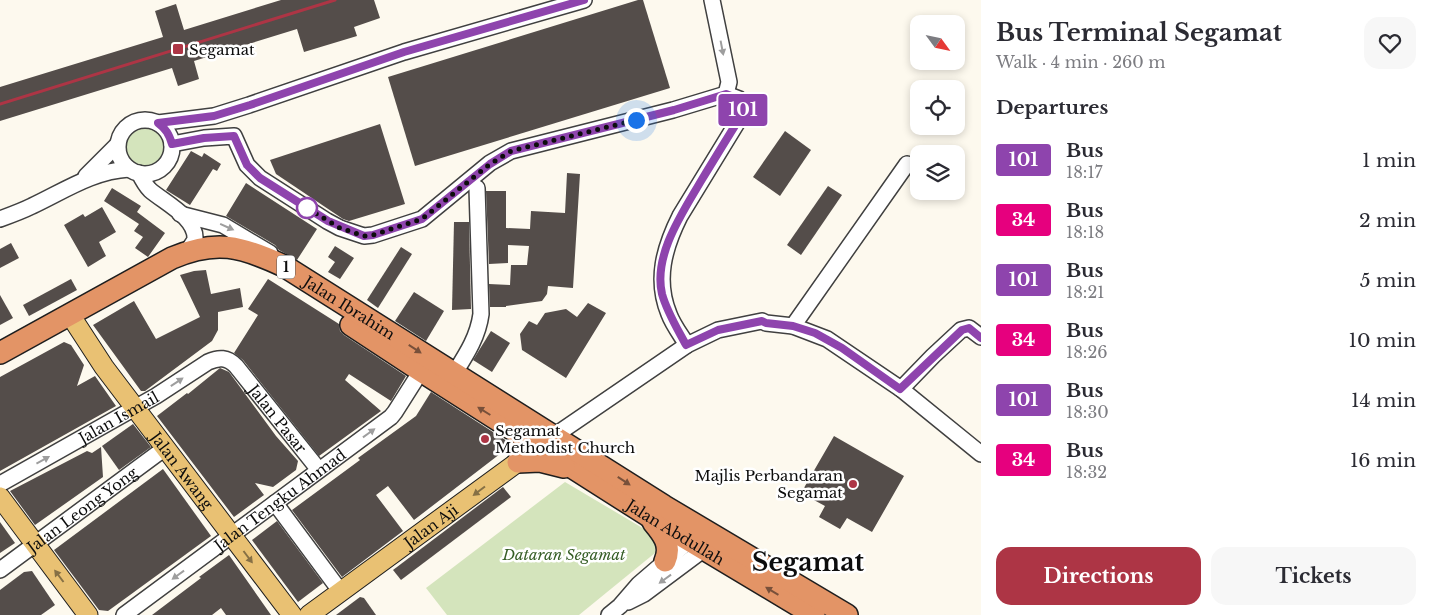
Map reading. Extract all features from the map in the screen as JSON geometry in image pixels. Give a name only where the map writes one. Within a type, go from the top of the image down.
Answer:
[{"type":"highway","name":"Jalan Ibrahim","points":[[0,353],[172,258],[201,248],[216,246],[232,248],[268,258],[284,266],[454,374],[547,441]]},
{"type":"highway","name":"Jalan Ibrahim","points":[[0,366],[180,266],[202,260],[228,260],[269,273],[421,372],[547,441]]},
{"type":"highway","name":"Jalan Abdullah","points":[[547,441],[703,540],[820,609]]},
{"type":"highway","points":[[518,462],[540,462],[563,467],[591,469]]},
{"type":"highway","name":"Jalan Abdullah","points":[[591,469],[647,515],[703,540]]},
{"type":"highway","points":[[647,515],[666,541],[668,551],[665,561]]},
{"type":"highway","name":"1","points":[[820,609],[848,615]]},
{"type":"main road","name":"Jalan Awang","points":[[76,324],[104,367],[292,615]]},
{"type":"main road","name":"Jalan Aji","points":[[309,615],[547,441]]},
{"type":"main road","points":[[0,496],[88,615]]},
{"type":"street","points":[[158,123],[214,116],[404,52],[584,0]]},
{"type":"street","points":[[712,0],[729,82],[726,94]]},
{"type":"street","points":[[172,144],[204,138],[234,136],[247,165],[260,178],[328,221],[364,236],[373,235],[422,219],[490,164],[511,151],[674,110],[726,94],[739,99],[744,103],[743,113],[680,216],[671,234],[662,266],[662,293],[669,315],[686,345]]},
{"type":"street","points":[[0,220],[30,208],[82,181],[110,171],[149,174],[158,170],[163,167],[170,156],[172,144],[170,136],[165,128],[158,123],[150,120],[135,121],[122,131],[117,145],[82,181]]},
{"type":"street","points":[[117,145],[122,163],[191,225],[196,235],[187,252]]},
{"type":"street","points":[[793,326],[906,164]]},
{"type":"street","points":[[158,170],[161,198]]},
{"type":"street","points":[[454,374],[477,334],[481,314],[478,188]]},
{"type":"street","points":[[180,214],[230,228],[268,251],[280,260],[284,266]]},
{"type":"street","points":[[547,441],[686,345],[718,330],[762,321],[793,326],[827,339],[900,389],[981,454]]},
{"type":"street","points":[[900,389],[962,330],[969,328],[981,338]]},
{"type":"street","name":"Jalan Ismail","points":[[0,484],[156,396],[208,362],[222,358],[231,361],[236,366]]},
{"type":"street","name":"Jalan Pasar","points":[[236,366],[319,470]]},
{"type":"street","name":"Jalan Tengku Ahmad","points":[[124,615],[395,412],[421,372]]},
{"type":"street","points":[[587,413],[576,428],[576,437],[591,469]]},
{"type":"street","name":"Jalan Leong Yong","points":[[0,570],[165,448]]},
{"type":"street","points":[[274,503],[341,592]]},
{"type":"street","points":[[614,611],[639,584],[665,561],[703,540]]},
{"type":"street","points":[[614,611],[644,594],[703,540]]},
{"type":"green space","points":[[149,126],[156,129],[162,135],[165,146],[164,154],[156,163],[149,166],[141,166],[134,163],[126,154],[125,142],[128,135],[137,127]]},
{"type":"green space","name":"Dataran Segamat","points":[[565,482],[656,536],[655,553],[579,615],[447,615],[426,588]]},
{"type":"building","name":"Segamat","points":[[281,0],[374,0],[380,18],[354,27],[357,36],[304,52],[297,29],[194,61],[199,79],[178,86],[172,68],[0,121],[0,87],[163,37],[155,11],[176,4],[184,30]]},
{"type":"building","points":[[643,0],[670,88],[415,166],[388,77]]},
{"type":"building","points":[[380,124],[405,204],[349,221],[343,219],[276,174],[270,160]]},
{"type":"building","points":[[785,131],[811,150],[780,196],[753,177]]},
{"type":"building","points":[[191,151],[202,157],[204,153],[221,164],[217,171],[213,169],[190,205],[166,190]]},
{"type":"building","points":[[567,173],[580,174],[573,288],[548,286],[547,294],[542,301],[506,307],[490,307],[489,284],[510,285],[511,265],[527,265],[529,246],[508,245],[508,263],[489,264],[486,191],[506,191],[506,228],[530,229],[531,211],[565,213]]},
{"type":"building","points":[[246,183],[317,229],[297,260],[226,216]]},
{"type":"building","points":[[828,186],[842,195],[801,255],[787,245]]},
{"type":"building","points":[[112,188],[141,206],[137,212],[165,233],[148,257],[135,248],[143,237],[134,231],[139,224],[104,201]]},
{"type":"building","points":[[102,207],[116,232],[99,242],[106,256],[88,267],[64,225],[83,214],[85,217]]},
{"type":"building","points":[[454,222],[469,222],[471,309],[452,310]]},
{"type":"building","points":[[11,243],[19,258],[0,268],[0,249]]},
{"type":"building","points":[[335,246],[354,258],[340,279],[328,272],[335,262],[328,257]]},
{"type":"building","points":[[401,247],[412,254],[378,308],[367,300]]},
{"type":"building","points":[[206,270],[211,294],[240,288],[243,307],[218,312],[218,330],[212,341],[145,391],[141,391],[93,325],[134,301],[156,339],[200,317],[180,275]]},
{"type":"building","points":[[71,279],[77,290],[29,316],[23,305]]},
{"type":"building","points":[[268,279],[339,324],[340,331],[344,335],[406,376],[391,401],[349,374],[345,380],[381,411],[319,456],[243,360],[234,353],[258,315],[248,309]]},
{"type":"building","points":[[414,292],[444,311],[426,341],[395,321]]},
{"type":"building","points":[[0,295],[13,318],[0,325]]},
{"type":"building","points":[[588,303],[606,313],[566,378],[522,350],[520,334],[529,321],[537,325],[545,313],[566,309],[577,317]]},
{"type":"building","points":[[491,331],[510,343],[492,372],[473,360]]},
{"type":"building","points":[[64,342],[71,345],[84,365],[77,386],[95,376],[116,406],[0,471],[0,377]]},
{"type":"building","points":[[220,368],[229,372],[276,436],[298,461],[296,470],[273,487],[255,483],[264,495],[234,517],[157,416]]},
{"type":"building","points":[[431,392],[510,443],[509,447],[414,520],[388,486],[376,495],[403,531],[342,577],[292,510],[360,460],[358,458],[416,416]]},
{"type":"building","points":[[133,424],[151,447],[119,470],[102,446]]},
{"type":"building","name":"Majlis Perbandaran Segamat","points":[[834,436],[904,476],[872,532],[847,518],[840,529],[819,517],[825,506],[801,493]]},
{"type":"building","points":[[101,447],[103,477],[35,525],[10,491],[87,451],[92,453]]},
{"type":"building","points":[[163,469],[211,536],[108,611],[99,610],[54,550]]},
{"type":"building","points":[[503,487],[511,497],[401,580],[393,570]]},
{"type":"building","points":[[277,521],[323,583],[298,602],[252,540]]},
{"type":"building","points":[[0,522],[15,543],[0,553]]},
{"type":"building","points":[[229,555],[271,615],[226,615],[221,608],[212,615],[152,615],[201,578],[199,577]]},
{"type":"building","points":[[32,571],[55,605],[41,615],[0,615],[0,590],[24,572]]},
{"type":"building","points":[[360,597],[364,598],[376,615],[336,615]]},
{"type":"railway","points":[[0,104],[335,0]]},
{"type":"bus line","name":"101","points":[[584,0],[404,52],[214,116],[158,123],[165,128],[172,144],[204,138],[234,136],[247,165],[260,178],[340,228],[364,236],[373,235],[422,219],[490,164],[511,151],[674,110],[726,94],[744,103],[743,113],[680,216],[671,234],[662,266],[662,293],[669,315],[686,345],[718,330],[762,321],[793,326],[827,339],[878,372],[900,389],[962,330],[969,328],[981,338]]},
{"type":"place","name":"Segamat","points":[[178,49]]},
{"type":"place","name":"Segamat Methodist Church","points":[[485,439]]},
{"type":"place","name":"Majlis Perbandaran Segamat","points":[[853,484]]},
{"type":"district","name":"Segamat","points":[[808,562]]},
{"type":"route","points":[[307,208],[300,204],[340,228],[364,236],[373,235],[422,219],[490,164],[511,151],[636,120]]}]
